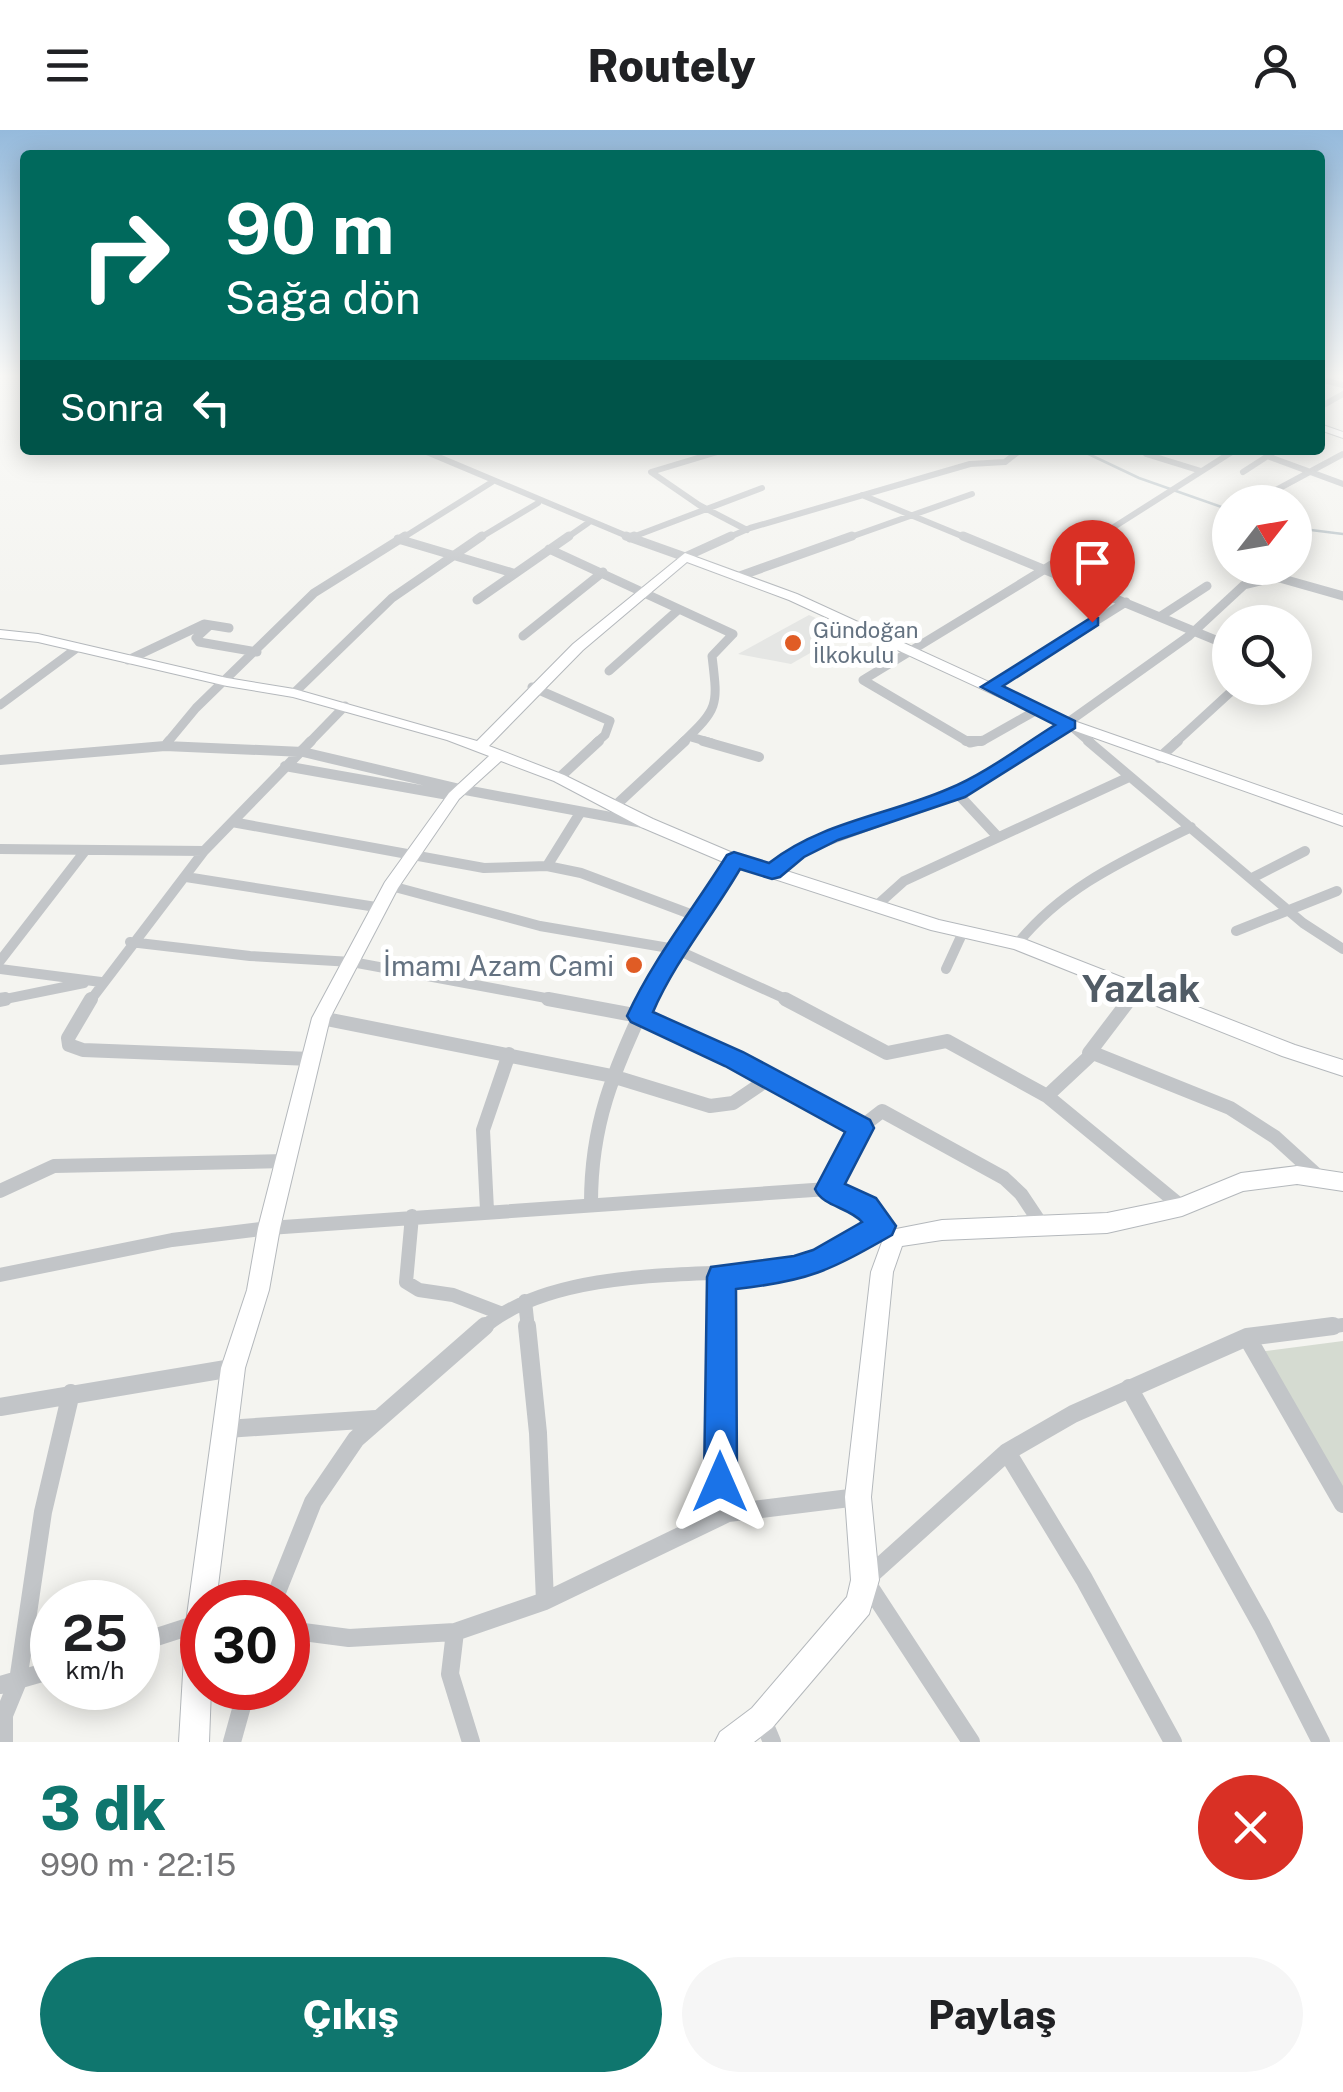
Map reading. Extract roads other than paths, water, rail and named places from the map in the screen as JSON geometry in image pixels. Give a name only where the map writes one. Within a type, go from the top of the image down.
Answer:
[{"type":"street","points":[[1287,485],[1343,454]]},
{"type":"street","points":[[433,455],[588,523],[793,598],[1069,724],[1343,821]]},
{"type":"street","points":[[707,455],[651,472],[747,530]]},
{"type":"street","points":[[205,1580],[233,1368],[258,1290],[269,1228],[321,1018],[376,907],[532,687],[685,557],[747,530],[862,494],[970,464],[1004,462],[1014,455]]},
{"type":"street","points":[[1152,455],[1201,471]]},
{"type":"street","points":[[1037,710],[970,743],[863,680],[1048,570],[1227,455]]},
{"type":"street","points":[[1244,472],[1267,456],[1343,484]]},
{"type":"street","points":[[166,746],[196,708],[227,682],[314,593],[492,482]]},
{"type":"street","points":[[630,538],[762,488]]},
{"type":"street","points":[[862,494],[909,517],[1212,639]]},
{"type":"street","points":[[737,577],[972,494]]},
{"type":"street","points":[[294,693],[392,598],[450,556],[538,502]]},
{"type":"street","points":[[477,600],[588,523]]},
{"type":"street","points":[[398,539],[513,574]]},
{"type":"street","points":[[549,549],[733,634],[712,656],[716,692],[712,715],[615,806]]},
{"type":"street","points":[[523,636],[603,572]]},
{"type":"street","points":[[772,872],[797,852],[830,836],[958,793],[1069,724],[1120,682],[1195,632],[1242,586],[1260,578],[1280,578],[1343,596]]},
{"type":"street","points":[[1161,616],[1207,586]]},
{"type":"street","points":[[990,687],[1126,602]]},
{"type":"street","points":[[610,671],[678,610]]},
{"type":"street","points":[[209,626],[196,638],[199,642],[257,652]]},
{"type":"street","points":[[128,660],[192,628],[230,628]]},
{"type":"street","points":[[0,634],[294,693],[490,750],[560,778],[647,823],[734,860],[875,907],[1018,943],[1288,1051],[1343,1068]]},
{"type":"street","points":[[0,705],[76,648]]},
{"type":"street","points":[[532,687],[610,721],[605,735],[560,778]]},
{"type":"street","points":[[1159,758],[1217,705]]},
{"type":"street","points":[[311,1058],[106,1052],[69,1046],[68,1038],[95,982],[186,878],[204,851],[345,706]]},
{"type":"street","points":[[1069,724],[1127,778],[1290,911],[1343,949]]},
{"type":"street","points":[[692,737],[759,757]]},
{"type":"street","points":[[0,760],[166,746],[303,752],[457,792]]},
{"type":"street","points":[[285,766],[647,823]]},
{"type":"street","points":[[875,907],[904,881],[1127,778]]},
{"type":"street","points":[[958,793],[997,836]]},
{"type":"street","points":[[548,866],[580,814]]},
{"type":"street","points":[[232,822],[494,869],[548,866],[618,884],[701,918]]},
{"type":"street","points":[[1018,943],[1036,918],[1084,880],[1190,828]]},
{"type":"street","points":[[0,849],[204,851]]},
{"type":"street","points":[[0,960],[85,851]]},
{"type":"street","points":[[1252,878],[1304,852]]},
{"type":"street","points":[[591,1203],[591,1152],[612,1076],[675,949],[701,918],[734,860]]},
{"type":"street","points":[[186,878],[376,907]]},
{"type":"street","points":[[391,886],[540,926],[675,949],[770,991],[877,1050],[897,1054],[935,1039],[947,1041],[1047,1096],[1182,1207]]},
{"type":"street","points":[[1236,931],[1337,891]]},
{"type":"street","points":[[946,969],[963,932]]},
{"type":"street","points":[[130,942],[250,956],[352,962],[640,1016],[734,1059],[860,1128]]},
{"type":"street","points":[[0,969],[95,982]]},
{"type":"street","points":[[0,1000],[95,982]]},
{"type":"street","points":[[1138,989],[1088,1053],[1230,1108],[1332,1180]]},
{"type":"street","points":[[321,1018],[612,1076],[710,1106],[732,1102],[767,1080]]},
{"type":"street","points":[[1047,1096],[1093,1053]]},
{"type":"street","points":[[486,1210],[483,1130],[509,1054]]},
{"type":"street","points":[[828,1189],[860,1128],[873,1115],[891,1113],[1004,1178],[1021,1194],[1043,1227]]},
{"type":"street","points":[[0,1192],[54,1166],[285,1161]]},
{"type":"street","points":[[283,1580],[313,1502],[356,1439],[500,1313],[525,1301],[596,1282],[722,1277],[807,1266],[888,1232],[1107,1223],[1182,1207],[1241,1182],[1297,1175],[1332,1180]]},
{"type":"street","points":[[0,1275],[172,1240],[486,1210],[828,1189],[866,1207],[888,1232],[858,1496],[865,1580],[859,1604],[767,1730],[730,1742]]},
{"type":"street","points":[[412,1216],[406,1282],[418,1290],[453,1295],[500,1313]]},
{"type":"street","points":[[722,1277],[720,1482],[728,1513]]},
{"type":"street","points":[[525,1301],[538,1433],[545,1601]]},
{"type":"street","points":[[865,1580],[1007,1452],[1073,1414],[1247,1337],[1343,1325]]},
{"type":"street","points":[[1247,1337],[1343,1504]]},
{"type":"street","points":[[0,1408],[233,1368]]},
{"type":"street","points":[[1128,1388],[1262,1626],[1321,1742]]},
{"type":"street","points":[[4,1742],[9,1683],[42,1512],[72,1393]]},
{"type":"street","points":[[223,1429],[376,1419]]},
{"type":"street","points":[[1007,1452],[1084,1579],[1173,1742]]},
{"type":"street","points":[[310,1634],[455,1632],[545,1601],[728,1513],[858,1496]]},
{"type":"street","points":[[865,1580],[970,1742]]},
{"type":"street","points":[[455,1632],[450,1674],[472,1742]]},
{"type":"street","points":[[194,1742],[196,1710]]},
{"type":"street","points":[[232,1742],[241,1710]]},
{"type":"waterway","points":[[1091,455],[1139,478],[1212,504]]},
{"type":"waterway","points":[[1312,530],[1343,534]]},
{"type":"place","name":"Gündoğan İlkokulu","points":[[793,643]]},
{"type":"place","name":"İmamı Azam Cami","points":[[634,965]]},
{"type":"district","name":"Yazlak","points":[[1141,988]]}]
